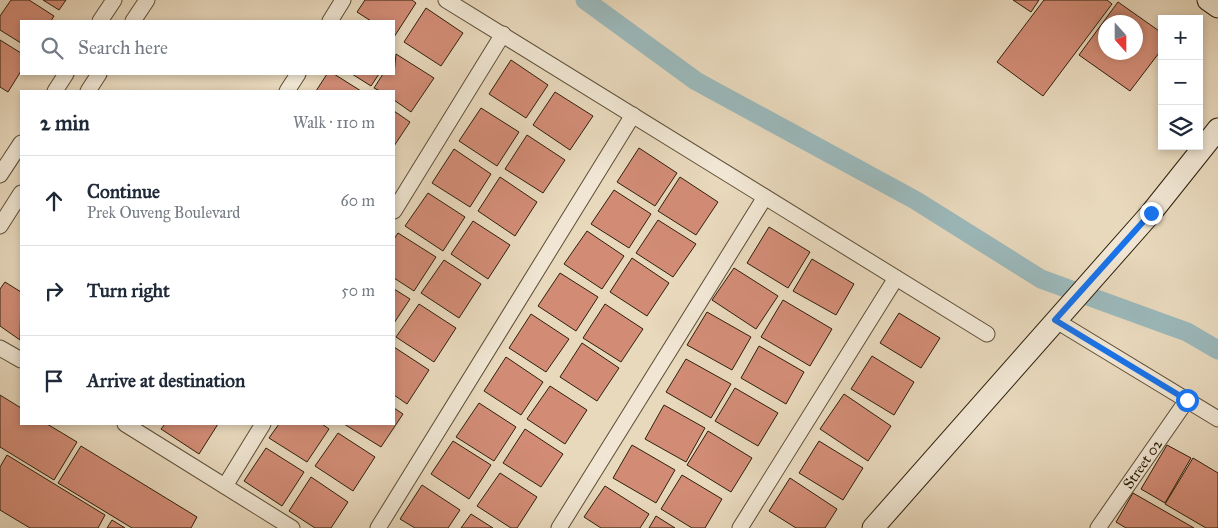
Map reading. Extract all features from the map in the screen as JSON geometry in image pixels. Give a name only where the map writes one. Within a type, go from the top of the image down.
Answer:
[{"type":"street","points":[[101,20],[114,0]]},
{"type":"street","points":[[134,20],[147,0]]},
{"type":"street","points":[[331,20],[343,0]]},
{"type":"street","points":[[446,0],[987,334]]},
{"type":"street","points":[[1208,0],[1218,7]]},
{"type":"street","points":[[395,209],[503,34]]},
{"type":"street","points":[[56,90],[65,75]]},
{"type":"street","points":[[89,90],[98,75]]},
{"type":"street","points":[[288,90],[297,75]]},
{"type":"street","points":[[378,528],[633,115]]},
{"type":"street","points":[[873,528],[1095,274],[1151,213],[1218,129]]},
{"type":"street","points":[[0,176],[20,145]]},
{"type":"street","points":[[0,226],[20,195]]},
{"type":"street","points":[[558,528],[765,197]]},
{"type":"street","points":[[740,528],[896,278]]},
{"type":"street","points":[[1059,316],[1218,419]]},
{"type":"street","points":[[0,348],[20,359]]},
{"type":"street","name":"Street 02","points":[[1098,528],[1187,400]]},
{"type":"street","points":[[127,425],[292,528]]},
{"type":"street","points":[[225,486],[262,425]]},
{"type":"building","points":[[11,0],[29,0],[54,16],[52,20],[20,20],[20,42],[0,30],[0,16]]},
{"type":"building","points":[[43,0],[66,0],[59,10]]},
{"type":"building","points":[[365,0],[412,0],[416,3],[395,35],[395,20],[369,20],[357,12]]},
{"type":"building","points":[[1013,0],[1039,0],[1031,12]]},
{"type":"building","points":[[1044,0],[1107,0],[1112,4],[1104,15],[1098,15],[1098,23],[1043,96],[997,62]]},
{"type":"building","points":[[1118,2],[1136,15],[1108,15]]},
{"type":"building","points":[[426,8],[463,33],[441,66],[404,42]]},
{"type":"building","points":[[1143,20],[1158,30],[1158,54],[1130,91],[1079,55],[1098,29],[1098,60],[1143,60]]},
{"type":"building","points":[[0,40],[20,52],[20,73],[8,92],[0,87]]},
{"type":"building","points":[[396,54],[434,78],[411,112],[395,101],[395,90],[378,90],[374,88],[382,75],[395,75]]},
{"type":"building","points":[[511,60],[548,85],[526,118],[489,94]]},
{"type":"building","points":[[326,75],[336,75],[359,90],[317,90]]},
{"type":"building","points":[[354,75],[378,75],[371,86]]},
{"type":"building","points":[[555,92],[593,116],[570,150],[533,125]]},
{"type":"building","points":[[481,108],[519,132],[497,166],[459,141]]},
{"type":"building","points":[[395,112],[410,122],[395,144]]},
{"type":"building","points":[[527,135],[565,160],[543,193],[505,169]]},
{"type":"building","points":[[639,148],[677,173],[655,206],[617,182]]},
{"type":"building","points":[[454,149],[491,174],[470,207],[432,183]]},
{"type":"building","points":[[500,177],[537,202],[515,236],[478,211]]},
{"type":"building","points":[[680,177],[718,202],[696,235],[658,211]]},
{"type":"building","points":[[614,190],[651,214],[629,248],[591,224]]},
{"type":"building","points":[[428,193],[465,217],[443,251],[405,226]]},
{"type":"building","points":[[658,220],[696,244],[673,277],[636,253]]},
{"type":"building","points":[[473,221],[510,245],[488,279],[451,254]]},
{"type":"building","points":[[769,227],[810,252],[788,288],[747,263]]},
{"type":"building","points":[[587,231],[624,256],[602,289],[564,264]]},
{"type":"building","points":[[398,233],[436,257],[414,291],[395,279],[395,238]]},
{"type":"building","points":[[632,258],[669,283],[647,316],[610,292]]},
{"type":"building","points":[[812,259],[854,284],[836,315],[793,291]]},
{"type":"building","points":[[444,260],[481,284],[459,318],[421,293]]},
{"type":"building","points":[[734,268],[778,296],[756,329],[712,300]]},
{"type":"building","points":[[560,273],[598,297],[576,331],[538,306]]},
{"type":"building","points":[[5,282],[20,291],[20,340],[0,326],[0,289]]},
{"type":"building","points":[[395,290],[410,299],[395,322]]},
{"type":"building","points":[[783,300],[832,329],[810,366],[761,337]]},
{"type":"building","points":[[419,304],[456,328],[434,362],[396,337]]},
{"type":"building","points":[[605,304],[643,329],[621,362],[583,338]]},
{"type":"building","points":[[707,312],[751,337],[732,370],[687,345]]},
{"type":"building","points":[[899,313],[940,338],[921,368],[880,343]]},
{"type":"building","points":[[531,314],[569,339],[546,372],[509,348]]},
{"type":"building","points":[[582,343],[619,368],[597,401],[560,377]]},
{"type":"building","points":[[759,346],[804,372],[786,404],[741,378]]},
{"type":"building","points":[[395,348],[429,370],[407,404],[395,396]]},
{"type":"building","points":[[872,356],[914,382],[894,415],[851,389]]},
{"type":"building","points":[[506,357],[543,382],[521,415],[484,391]]},
{"type":"building","points":[[686,359],[731,384],[711,418],[666,392]]},
{"type":"building","points":[[550,386],[587,410],[565,444],[527,419]]},
{"type":"building","points":[[735,388],[778,413],[758,446],[715,421]]},
{"type":"building","points":[[844,394],[891,426],[868,461],[820,429]]},
{"type":"building","points":[[0,395],[20,407],[20,425],[49,425],[77,442],[54,480],[0,447]]},
{"type":"building","points":[[479,403],[516,427],[494,461],[456,437]]},
{"type":"building","points":[[664,405],[705,428],[686,462],[645,439]]},
{"type":"building","points":[[395,409],[403,414],[381,447],[346,425],[395,425]]},
{"type":"building","points":[[164,425],[217,425],[199,454],[161,429]]},
{"type":"building","points":[[278,425],[323,425],[329,429],[307,462],[269,438]]},
{"type":"building","points":[[525,429],[563,454],[541,487],[503,463]]},
{"type":"building","points":[[708,431],[752,458],[731,492],[687,465]]},
{"type":"building","points":[[338,433],[375,457],[353,491],[315,466]]},
{"type":"building","points":[[453,441],[491,465],[469,499],[431,474]]},
{"type":"building","points":[[819,441],[863,468],[843,500],[799,473]]},
{"type":"building","points":[[632,445],[675,470],[656,503],[613,478]]},
{"type":"building","points":[[1167,445],[1191,458],[1165,503],[1141,489]]},
{"type":"building","points":[[81,446],[197,517],[191,528],[132,528],[58,483]]},
{"type":"building","points":[[266,448],[304,472],[282,506],[244,481]]},
{"type":"building","points":[[7,455],[105,515],[98,528],[30,528],[0,510],[0,467]]},
{"type":"building","points":[[1193,458],[1218,473],[1218,528],[1206,528],[1165,504]]},
{"type":"building","points":[[500,473],[537,497],[517,528],[511,528],[477,506]]},
{"type":"building","points":[[682,475],[722,499],[705,528],[692,528],[661,509]]},
{"type":"building","points":[[311,477],[348,502],[331,528],[315,528],[289,511]]},
{"type":"building","points":[[790,478],[837,509],[825,528],[796,528],[769,511]]},
{"type":"building","points":[[422,485],[460,510],[448,528],[415,528],[400,519]]},
{"type":"building","points":[[605,486],[649,514],[640,528],[601,528],[584,517]]},
{"type":"building","points":[[1133,493],[1194,528],[1126,528],[1116,522]]},
{"type":"building","points":[[471,514],[493,528],[461,528]]},
{"type":"building","points":[[656,516],[675,528],[649,528]]},
{"type":"building","points":[[112,520],[125,528],[107,528]]},
{"type":"waterway","points":[[585,0],[696,81],[915,200],[1041,279],[1187,332],[1218,350]]},
{"type":"route","points":[[1151,213],[1055,320],[1187,400]]}]
